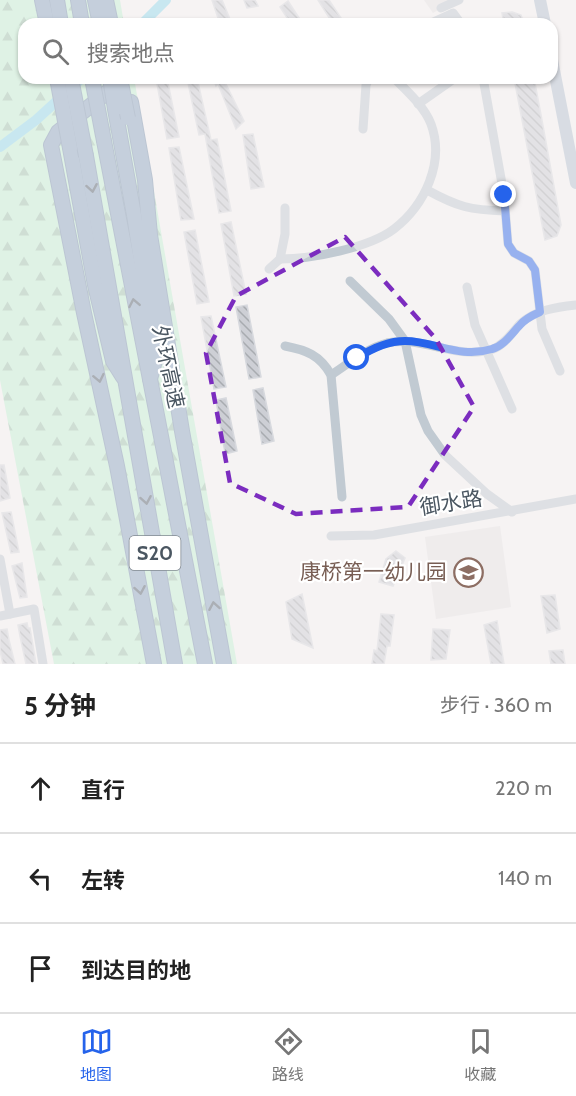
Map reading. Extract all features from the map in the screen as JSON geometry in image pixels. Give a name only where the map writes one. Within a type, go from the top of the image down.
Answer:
[{"type":"highway","points":[[42,0],[46,18]]},
{"type":"highway","points":[[57,0],[61,18]]},
{"type":"highway","points":[[78,0],[81,18]]},
{"type":"highway","points":[[99,3],[100,18]]},
{"type":"highway","points":[[99,3],[108,18]]},
{"type":"highway","points":[[58,84],[95,285],[113,361],[126,381]]},
{"type":"highway","name":"外环高速","points":[[72,84],[175,664]]},
{"type":"highway","name":"外环高速","points":[[93,84],[205,664]]},
{"type":"highway","points":[[111,84],[138,235],[156,357],[149,381]]},
{"type":"highway","points":[[121,84],[140,186],[146,204]]},
{"type":"highway","points":[[154,664],[117,466],[51,144],[58,132],[111,88],[118,87],[126,91],[130,98],[145,180],[146,204],[182,431],[224,664]]},
{"type":"highway","points":[[76,183],[74,204],[87,321]]},
{"type":"highway","points":[[138,235],[140,186]]},
{"type":"main road","points":[[540,0],[544,18]]},
{"type":"main road","points":[[557,84],[576,183]]},
{"type":"street","points":[[441,8],[459,0]]},
{"type":"street","points":[[442,18],[453,13],[457,18]]},
{"type":"street","points":[[363,129],[366,84]]},
{"type":"street","points":[[280,259],[301,259],[320,255],[362,244],[380,236],[394,229],[426,190],[436,155],[431,123],[418,104],[399,84]]},
{"type":"street","points":[[418,104],[446,84]]},
{"type":"street","points":[[484,84],[502,185],[508,244],[514,253],[529,261],[535,270],[542,329],[560,371]]},
{"type":"street","points":[[426,190],[446,201],[466,208],[505,211]]},
{"type":"street","points":[[269,269],[280,259],[285,234],[285,207]]},
{"type":"street","points":[[350,281],[389,319],[405,341],[421,415],[428,431],[445,455],[487,494],[512,512]]},
{"type":"street","points":[[467,287],[475,325],[512,409]]},
{"type":"street","points":[[331,375],[365,353],[386,343],[405,341],[456,352],[494,349],[521,323],[540,312],[548,308],[576,305]]},
{"type":"street","points":[[285,346],[306,350],[316,355],[331,375],[342,498]]},
{"type":"street","name":"御水路","points":[[331,536],[374,535],[576,500]]},
{"type":"street","points":[[0,562],[5,615],[33,609],[43,664]]},
{"type":"highlighted area","points":[[345,237],[436,339],[474,407],[408,507],[296,514],[230,483],[206,353],[236,296]]},
{"type":"shaded area","points":[[424,0],[455,0],[433,13]]},
{"type":"shaded area","name":"康桥第一幼儿园","points":[[500,526],[511,607],[436,619],[425,537]]},
{"type":"green space","points":[[0,0],[120,0],[123,18],[18,18],[18,84],[135,84],[237,664],[54,664],[0,380]]},
{"type":"building","points":[[212,0],[222,0],[230,18],[218,18]]},
{"type":"building","points":[[244,0],[255,0],[258,6],[247,8]]},
{"type":"building","points":[[318,0],[329,0],[341,18],[329,18]]},
{"type":"building","points":[[288,1],[299,18],[287,18],[280,7]]},
{"type":"building","points":[[512,12],[521,15],[522,18],[503,18],[502,13]]},
{"type":"building","points":[[157,84],[168,84],[179,137],[167,139]]},
{"type":"building","points":[[188,84],[198,84],[211,140],[217,139],[231,211],[219,213],[205,134],[199,135]]},
{"type":"building","points":[[218,84],[226,84],[244,121],[236,129]]},
{"type":"building","points":[[515,84],[535,84],[561,225],[557,236],[545,240]]},
{"type":"building","points":[[253,134],[264,187],[251,189],[243,135]]},
{"type":"building","points":[[179,147],[194,219],[181,220],[169,148]]},
{"type":"building","points":[[231,222],[246,294],[234,296],[221,224]]},
{"type":"building","points":[[195,230],[209,302],[197,304],[184,232]]},
{"type":"building","points":[[247,305],[261,377],[249,379],[236,307]]},
{"type":"building","points":[[211,316],[226,387],[214,389],[201,317]]},
{"type":"building","points":[[263,388],[274,441],[262,444],[253,390]]},
{"type":"building","points":[[226,398],[237,451],[225,454],[216,400]]},
{"type":"building","points":[[0,465],[4,465],[10,498],[0,501]]},
{"type":"building","points":[[11,512],[19,552],[11,553],[2,513]]},
{"type":"building","points":[[396,551],[405,558],[393,586],[379,582],[386,559]]},
{"type":"building","points":[[22,563],[27,597],[20,598],[12,566]]},
{"type":"building","points":[[302,594],[313,648],[292,639],[286,602]]},
{"type":"building","points":[[555,595],[560,629],[547,633],[541,596]]},
{"type":"building","points":[[381,614],[394,615],[390,646],[387,646],[384,664],[372,664],[374,650],[377,651]]},
{"type":"building","points":[[497,621],[504,664],[491,664],[484,625]]},
{"type":"building","points":[[27,623],[30,628],[36,664],[26,664],[18,625]]},
{"type":"building","points":[[7,629],[15,664],[3,664],[0,651],[0,630]]},
{"type":"building","points":[[433,629],[450,630],[446,659],[431,660]]},
{"type":"building","points":[[563,650],[565,664],[551,664],[549,651]]},
{"type":"waterway","points":[[148,18],[166,0]]},
{"type":"waterway","points":[[0,147],[36,120],[75,84]]},
{"type":"place","name":"康桥第一幼儿园","points":[[468,572]]},
{"type":"route","points":[[357,358],[386,343],[405,341],[456,352],[494,349],[521,323],[540,312],[535,270],[529,261],[514,253],[508,244],[504,195]]}]
